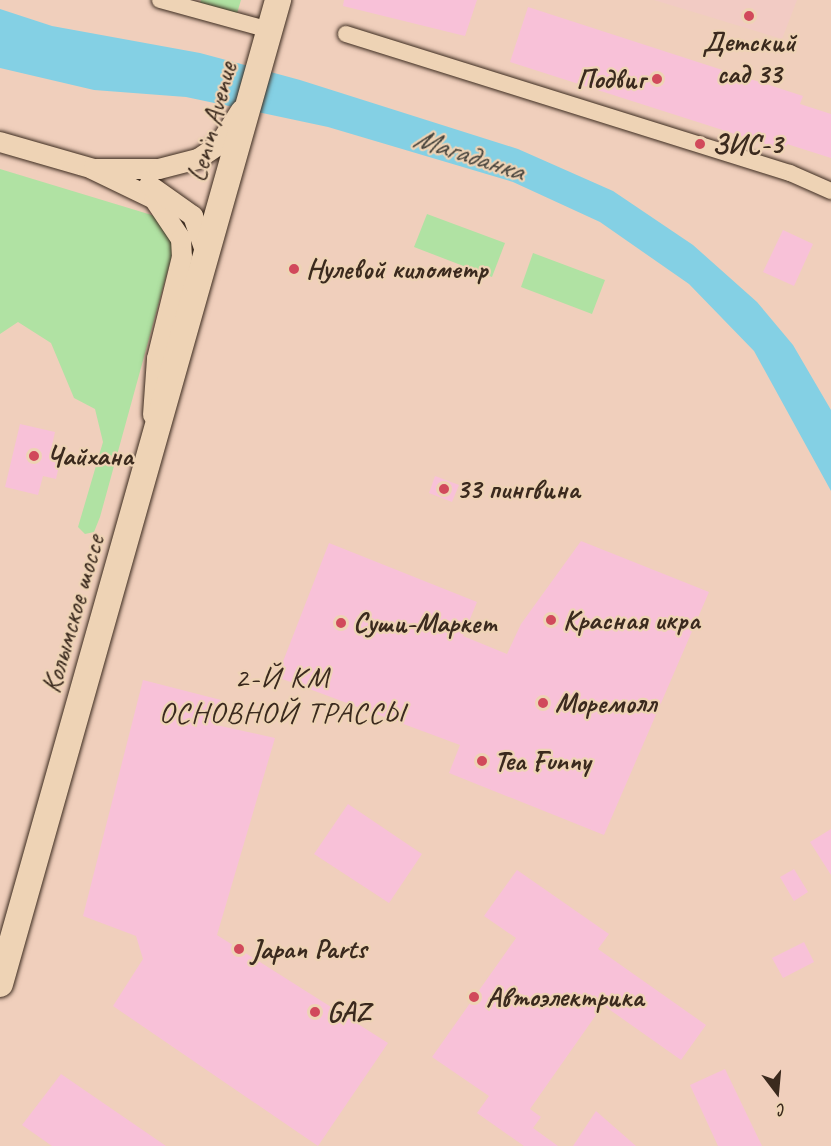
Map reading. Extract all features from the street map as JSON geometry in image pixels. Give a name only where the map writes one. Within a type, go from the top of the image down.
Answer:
[{"type":"main road","name":"Lenin Avenue","points":[[207,261],[229,144],[254,90],[278,0]]},
{"type":"main road","name":"Колымское шоссе","points":[[0,984],[207,261]]},
{"type":"street","points":[[160,0],[268,36]]},
{"type":"street","points":[[346,33],[790,173],[831,191]]},
{"type":"street","points":[[0,142],[140,181],[180,203],[198,225],[207,261]]},
{"type":"street","points":[[92,169],[159,169],[198,159],[229,144]]},
{"type":"street","points":[[92,169],[154,199],[181,239],[182,257],[157,359],[151,458]]},
{"type":"shaded area","name":"Детский сад 33","points":[[654,0],[797,0],[782,39]]},
{"type":"green space","points":[[201,0],[241,0],[235,20],[198,10]]},
{"type":"green space","points":[[0,169],[155,216],[175,244],[94,532],[85,534],[78,527],[103,442],[95,409],[74,398],[51,343],[18,322],[0,334]]},
{"type":"green space","points":[[427,214],[505,243],[492,277],[414,247]]},
{"type":"green space","points":[[533,253],[605,280],[592,314],[521,287]]},
{"type":"water","name":"Магаданка","points":[[0,9],[52,26],[200,53],[300,80],[518,149],[613,191],[693,245],[757,302],[793,345],[831,410],[831,491],[754,351],[689,284],[600,222],[513,182],[328,127],[186,97],[94,90],[0,68]]},
{"type":"building","points":[[344,0],[477,0],[465,36],[343,6]]},
{"type":"building","name":"Подвиг","points":[[528,7],[803,96],[800,104],[831,114],[831,158],[787,144],[785,150],[510,62]]},
{"type":"building","points":[[783,230],[813,244],[794,286],[763,272]]},
{"type":"building","points":[[20,424],[55,432],[49,458],[60,461],[56,479],[43,476],[38,495],[5,487]]},
{"type":"building","name":"33 пингвина","points":[[435,476],[459,485],[452,502],[429,493]]},
{"type":"building","name":"Моремолл","points":[[581,541],[709,592],[604,835],[449,773],[460,745],[277,677],[329,543],[477,602],[463,636],[507,654],[521,624]]},
{"type":"building","points":[[143,680],[221,700],[216,725],[275,738],[217,935],[388,1043],[318,1146],[113,1006],[143,959],[136,936],[83,916]]},
{"type":"building","points":[[348,804],[422,854],[389,903],[314,854]]},
{"type":"building","points":[[831,829],[831,875],[810,842]]},
{"type":"building","points":[[794,869],[808,892],[794,901],[780,877]]},
{"type":"building","points":[[517,870],[609,934],[598,949],[706,1025],[681,1060],[603,1005],[530,1109],[541,1117],[533,1128],[558,1146],[524,1146],[477,1113],[489,1096],[432,1057],[516,938],[484,916]]},
{"type":"building","points":[[804,942],[814,962],[783,978],[772,958]]},
{"type":"building","points":[[725,1069],[762,1146],[718,1146],[690,1085]]},
{"type":"building","points":[[61,1074],[166,1146],[52,1146],[22,1125]]},
{"type":"building","points":[[596,1111],[636,1146],[573,1146]]},
{"type":"place","name":"Детский сад 33","points":[[749,16]]},
{"type":"place","name":"Подвиг","points":[[657,79]]},
{"type":"place","name":"ЗИС-3","points":[[700,144]]},
{"type":"place","name":"Нулевой километр","points":[[294,269]]},
{"type":"place","name":"Чайхана","points":[[34,456]]},
{"type":"place","name":"33 пингвина","points":[[444,489]]},
{"type":"place","name":"Красная икра","points":[[551,620]]},
{"type":"place","name":"Суши-Маркет","points":[[341,623]]},
{"type":"place","name":"Моремолл","points":[[543,703]]},
{"type":"place","name":"Tea Funny","points":[[482,761]]},
{"type":"place","name":"Japan Parts","points":[[239,949]]},
{"type":"place","name":"Автоэлектрика","points":[[474,997]]},
{"type":"place","name":"GAZ","points":[[315,1012]]},
{"type":"district","name":"2-Й КМ ОСНОВНОЙ ТРАССЫ","points":[[282,694]]}]
